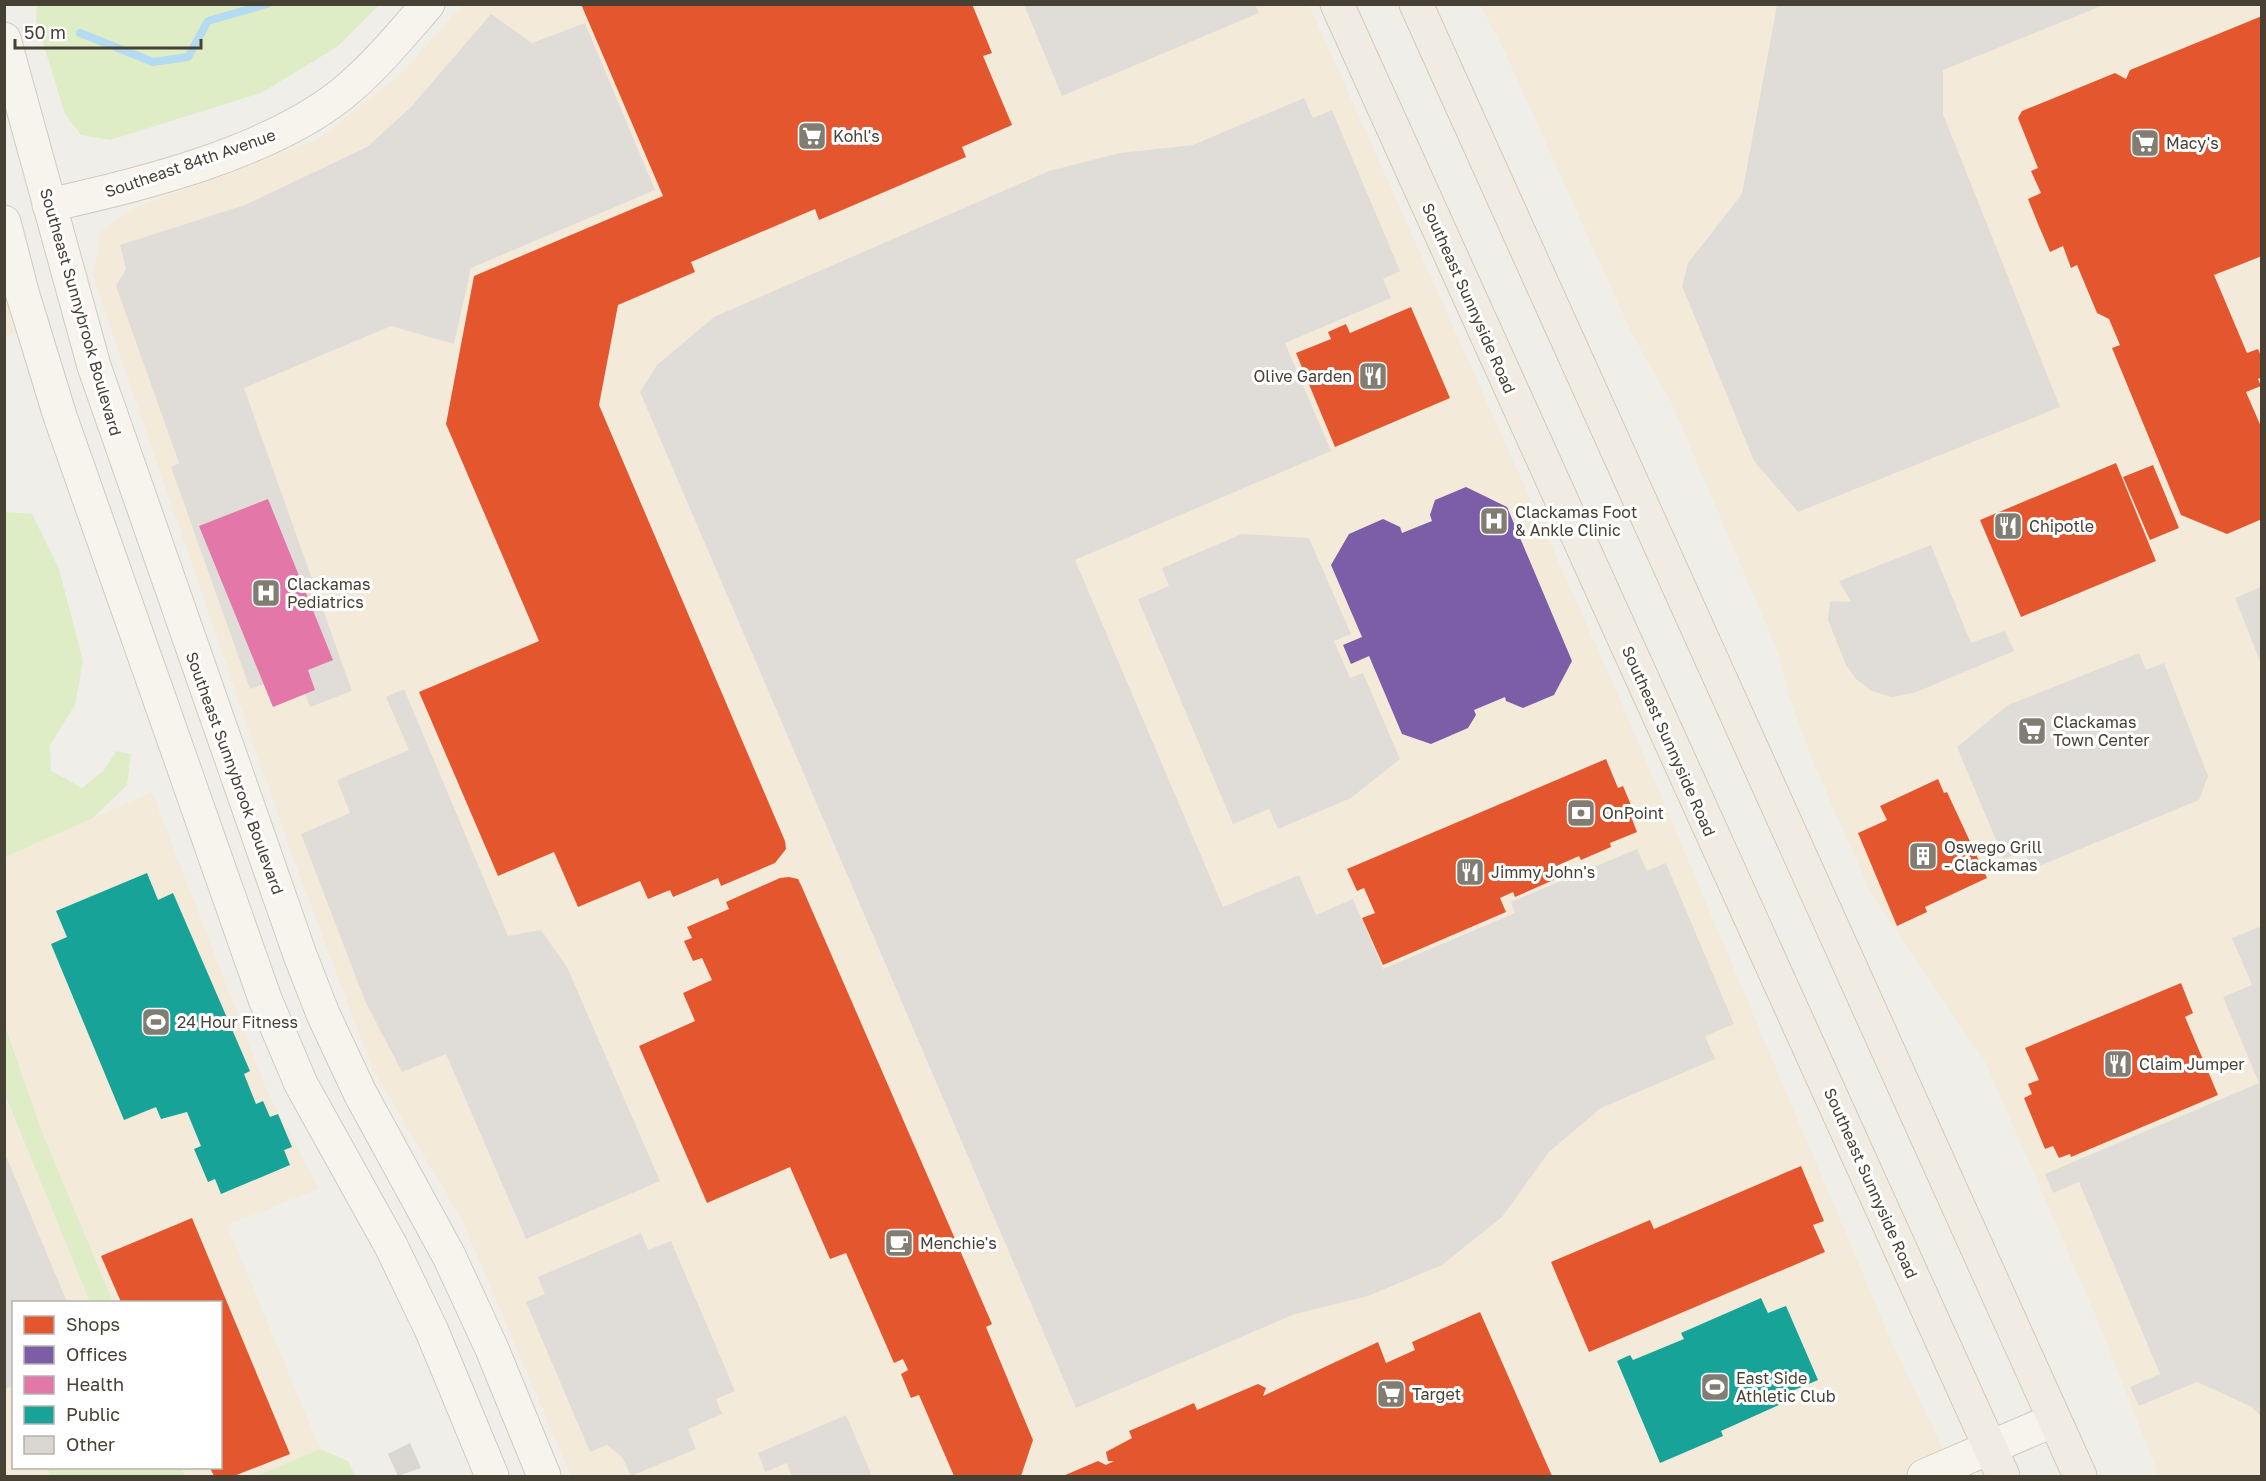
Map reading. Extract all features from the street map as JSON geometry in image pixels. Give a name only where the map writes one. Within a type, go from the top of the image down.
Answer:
[{"type":"main road","name":"Southeast 84th Avenue","points":[[49,205],[103,193],[158,177],[254,144],[288,129],[326,106],[357,81],[428,4]]},
{"type":"main road","name":"Southeast Sunnyside Road","points":[[1337,4],[1996,1462]]},
{"type":"main road","points":[[1416,4],[2080,1476]]},
{"type":"main road","name":"Southeast Sunnybrook Boulevard","points":[[4,39],[79,316],[117,437],[310,984],[360,1093],[450,1256],[492,1349],[544,1476]]},
{"type":"main road","points":[[4,222],[22,292],[60,416],[265,999],[301,1084],[411,1286],[492,1476]]},
{"type":"main road","points":[[1924,1476],[1996,1462],[2054,1420]]},
{"type":"shaded area","points":[[1255,4],[1259,13],[1062,96],[1024,5]]},
{"type":"shaded area","points":[[462,5],[1309,5],[1619,697],[1893,1345],[1956,1476],[571,1476],[462,1220],[372,1068],[289,847],[93,277],[101,231],[134,208],[318,139],[400,75]]},
{"type":"shaded area","name":"Clackamas Town Center","points":[[1480,5],[2261,5],[2261,1476],[2159,1476],[2098,1321],[1986,1063],[1873,897],[1815,767],[1789,696],[1778,652],[1672,404],[1632,334],[1503,48]]},
{"type":"shaded area","points":[[1777,5],[2104,5],[1943,70],[1943,114],[2060,407],[1798,512],[1754,461],[1682,286],[1688,263],[1742,194]]},
{"type":"shaded area","points":[[491,14],[532,43],[585,23],[655,190],[471,268],[454,344],[391,326],[244,388],[352,691],[310,707],[297,672],[250,689],[171,467],[179,463],[116,286],[126,269],[120,245],[245,205],[367,147],[411,107]]},
{"type":"shaded area","points":[[1304,98],[1313,118],[1332,110],[1400,271],[1383,279],[1391,298],[1285,343],[1331,451],[1075,560],[1223,907],[1299,875],[1316,915],[1353,899],[1383,969],[1515,913],[1511,902],[1637,849],[1647,871],[1666,863],[1734,1024],[1705,1036],[1715,1059],[1601,1108],[1549,1152],[1502,1217],[1442,1265],[1368,1296],[1295,1314],[1076,1408],[640,392],[657,365],[714,317],[1049,171],[1120,153],[1193,145]]},
{"type":"shaded area","points":[[4,288],[17,332],[5,338],[4,338]]},
{"type":"shaded area","points":[[1242,534],[1309,538],[1351,634],[1334,641],[1350,678],[1363,673],[1400,759],[1351,798],[1278,829],[1269,809],[1233,824],[1138,599],[1169,586],[1162,568]]},
{"type":"shaded area","points":[[1931,545],[1971,643],[2005,631],[2014,651],[1914,693],[1892,697],[1872,691],[1856,679],[1846,665],[1828,620],[1830,601],[1851,602],[1839,581]]},
{"type":"shaded area","points":[[2261,587],[2261,664],[2235,598]]},
{"type":"shaded area","points":[[2139,653],[2146,670],[2164,663],[2208,776],[2199,800],[2032,869],[2024,851],[2004,859],[1957,747],[2008,705]]},
{"type":"shaded area","points":[[404,689],[508,936],[541,930],[567,967],[660,1181],[526,1239],[446,1054],[402,1072],[365,1001],[301,834],[350,813],[337,780],[409,750],[386,697]]},
{"type":"shaded area","points":[[152,792],[267,1091],[319,1189],[227,1225],[320,1449],[256,1476],[185,1476],[182,1469],[222,1469],[222,1301],[113,1301],[42,1132],[5,1022],[4,857]]},
{"type":"shaded area","points":[[2259,927],[2262,932],[2261,1416],[2252,1407],[2197,1382],[2139,1406],[2130,1387],[2160,1374],[2079,1182],[2053,1193],[2045,1174],[2259,1083],[2223,997],[2252,985],[2232,938]]},
{"type":"shaded area","points":[[4,1095],[90,1301],[12,1301],[12,1469],[48,1469],[50,1476],[5,1476]]},
{"type":"shaded area","points":[[4,1151],[67,1301],[12,1301],[12,1386],[5,1389]]},
{"type":"shaded area","points":[[641,1233],[648,1250],[671,1241],[735,1391],[716,1399],[722,1414],[688,1429],[696,1449],[631,1476],[622,1457],[607,1445],[590,1452],[526,1302],[545,1294],[538,1277]]},
{"type":"shaded area","points":[[846,1415],[872,1476],[792,1476],[787,1463],[765,1472],[758,1453]]},
{"type":"green space","points":[[37,4],[379,5],[337,47],[261,93],[110,140],[81,135],[65,114],[36,20]]},
{"type":"green space","points":[[5,512],[32,514],[59,569],[83,661],[75,705],[50,745],[51,771],[82,788],[104,770],[116,751],[131,754],[127,785],[93,818],[5,857]]},
{"type":"green space","points":[[4,1022],[42,1132],[113,1301],[90,1301],[5,1095]]},
{"type":"green space","points":[[320,1449],[348,1461],[355,1476],[256,1476]]},
{"type":"green space","points":[[48,1469],[182,1469],[185,1476],[50,1476]]},
{"type":"building: Shops","points":[[581,4],[972,4],[992,53],[983,56],[1012,125],[962,147],[966,157],[819,220],[815,209],[691,262],[695,272],[618,305],[599,405],[785,841],[786,849],[775,863],[721,886],[718,878],[673,897],[670,890],[648,899],[640,881],[578,907],[554,852],[498,876],[419,692],[539,641],[446,424],[474,276],[663,196]]},
{"type":"building: Shops","name":"Macy's","points":[[2262,16],[2262,256],[2214,275],[2247,353],[2258,349],[2262,358],[2262,377],[2258,379],[2261,386],[2246,392],[2262,429],[2262,519],[2227,534],[2181,515],[2112,348],[2120,345],[2109,319],[2097,313],[2077,265],[2071,268],[2063,246],[2050,252],[2038,224],[2028,199],[2041,193],[2031,171],[2038,168],[2018,118],[2022,111],[2115,73],[2126,79],[2130,70]]},
{"type":"building: Shops","name":"Olive Garden","points":[[1411,307],[1450,398],[1335,447],[1296,353],[1331,339],[1328,332],[1346,324],[1350,333]]},
{"type":"building: Shops","points":[[2116,463],[2156,561],[2021,617],[1980,520]]},
{"type":"building: Shops","points":[[2153,465],[2179,528],[2150,540],[2123,477]]},
{"type":"building: Shops","points":[[1606,759],[1618,788],[1623,786],[1634,812],[1630,814],[1637,832],[1610,843],[1611,847],[1581,860],[1579,856],[1554,867],[1558,878],[1515,897],[1513,892],[1500,898],[1506,912],[1383,965],[1362,918],[1375,913],[1364,888],[1357,891],[1347,869]]},
{"type":"building: Shops","name":"Oswego Grill - Clackamas","points":[[1938,779],[1944,793],[1947,792],[1987,878],[1925,907],[1927,912],[1897,926],[1858,833],[1887,820],[1880,806]]},
{"type":"building: Shops","points":[[780,878],[798,879],[801,885],[992,1324],[986,1327],[1033,1440],[1021,1476],[954,1476],[919,1395],[911,1398],[901,1374],[908,1370],[903,1359],[894,1363],[846,1253],[830,1259],[790,1167],[707,1203],[639,1046],[695,1021],[683,993],[712,980],[702,958],[693,961],[684,941],[692,938],[687,927],[729,909],[726,902]]},
{"type":"building: Shops","name":"Claim Jumper","points":[[2181,983],[2193,1013],[2185,1017],[2218,1095],[2071,1157],[2070,1154],[2059,1158],[2053,1146],[2045,1149],[2024,1098],[2032,1094],[2028,1084],[2039,1080],[2025,1048]]},
{"type":"building: Shops","points":[[1801,1166],[1824,1221],[1813,1225],[1825,1252],[1589,1352],[1551,1262],[1650,1220],[1654,1229]]},
{"type":"building: Shops","points":[[192,1218],[290,1454],[234,1476],[214,1476],[210,1469],[222,1469],[222,1301],[121,1301],[101,1256]]},
{"type":"building: Shops","name":"Target","points":[[1480,1312],[1552,1476],[1063,1476],[1098,1461],[1106,1465],[1114,1461],[1108,1461],[1106,1452],[1132,1438],[1129,1431],[1194,1403],[1197,1410],[1258,1384],[1266,1388],[1263,1396],[1378,1342],[1386,1363],[1415,1350],[1412,1342]]},
{"type":"building: Offices","points":[[1466,487],[1507,507],[1572,661],[1554,695],[1523,708],[1506,701],[1505,697],[1474,710],[1476,715],[1468,728],[1431,744],[1402,734],[1369,656],[1351,664],[1343,645],[1362,637],[1331,565],[1349,534],[1383,519],[1400,527],[1402,533],[1432,521],[1430,515],[1435,500]]},
{"type":"building: Health","name":"Clackamas Pediatrics","points":[[268,499],[333,660],[308,670],[315,690],[273,707],[199,526]]},
{"type":"building: Public","name":"24 Hour Fitness","points":[[147,873],[158,900],[173,893],[250,1071],[244,1074],[256,1104],[263,1101],[270,1117],[278,1114],[292,1147],[284,1150],[290,1165],[221,1194],[215,1179],[208,1182],[194,1149],[201,1146],[187,1112],[161,1119],[156,1107],[124,1120],[51,944],[67,937],[56,911]]},
{"type":"building: Public","name":"East Side Athletic Club","points":[[1761,1298],[1768,1313],[1786,1306],[1818,1380],[1785,1394],[1788,1401],[1721,1431],[1723,1436],[1660,1463],[1617,1361],[1630,1355],[1633,1360],[1684,1339],[1681,1333]]},
{"type":"building: Other","points":[[410,1443],[421,1468],[398,1476],[388,1454]]},
{"type":"waterway","points":[[80,33],[153,62],[188,57],[208,21],[267,4]]},
{"type":"place","name":"Kohl's","points":[[812,136]]},
{"type":"place","name":"Macy's","points":[[2145,143]]},
{"type":"place","name":"Olive Garden","points":[[1373,376]]},
{"type":"place","name":"Clackamas Foot & Ankle Clinic","points":[[1494,521]]},
{"type":"place","name":"Chipotle","points":[[2008,526]]},
{"type":"place","name":"Clackamas Pediatrics","points":[[266,593]]},
{"type":"place","name":"Clackamas Town Center","points":[[2032,731]]},
{"type":"place","name":"OnPoint","points":[[1581,813]]},
{"type":"place","name":"Oswego Grill - Clackamas","points":[[1923,856]]},
{"type":"place","name":"Jimmy John's","points":[[1470,872]]},
{"type":"place","name":"24 Hour Fitness","points":[[156,1022]]},
{"type":"place","name":"Claim Jumper","points":[[2118,1064]]},
{"type":"place","name":"Menchie's","points":[[899,1243]]},
{"type":"place","name":"East Side Athletic Club","points":[[1715,1387]]},
{"type":"place","name":"Target","points":[[1391,1394]]}]
